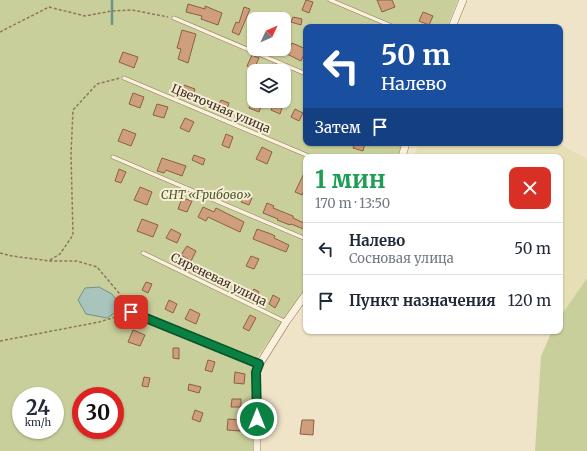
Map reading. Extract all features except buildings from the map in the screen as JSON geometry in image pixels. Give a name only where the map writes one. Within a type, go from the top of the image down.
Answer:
[{"type":"street","points":[[453,24],[463,0]]},
{"type":"street","points":[[257,451],[256,372],[259,364],[303,298]]},
{"type":"street","points":[[131,312],[259,364]]},
{"type":"lane","points":[[330,0],[387,24]]},
{"type":"lane","points":[[174,18],[303,73]]},
{"type":"lane","name":"Цветочная улица","points":[[124,78],[304,154]]},
{"type":"lane","points":[[113,158],[303,238]]},
{"type":"lane","name":"Сиреневая улица","points":[[143,253],[286,322]]},
{"type":"path","points":[[0,32],[49,7],[85,16],[112,11],[132,10],[174,18]]},
{"type":"path","points":[[50,261],[60,254],[73,235],[71,154],[73,110],[97,84],[124,78]]},
{"type":"path","points":[[0,253],[50,261],[77,261],[97,267],[119,292],[131,312],[99,322],[0,341]]},
{"type":"shaded area","points":[[418,146],[563,146],[587,159],[587,278],[563,313],[563,154],[414,154]]},
{"type":"green space","name":"СНТ «Грибово»","points":[[0,0],[458,0],[448,24],[303,24],[303,146],[402,146],[399,154],[303,154],[303,292],[259,355],[253,367],[253,451],[0,451]]},
{"type":"green space","points":[[587,278],[587,451],[535,451],[541,356],[551,334],[563,334],[563,313]]},
{"type":"water","points":[[99,287],[112,294],[122,308],[107,318],[86,314],[78,300],[85,288]]},
{"type":"waterway","points":[[112,0],[112,24]]},
{"type":"route","points":[[131,312],[259,364],[256,372],[257,419]]}]
